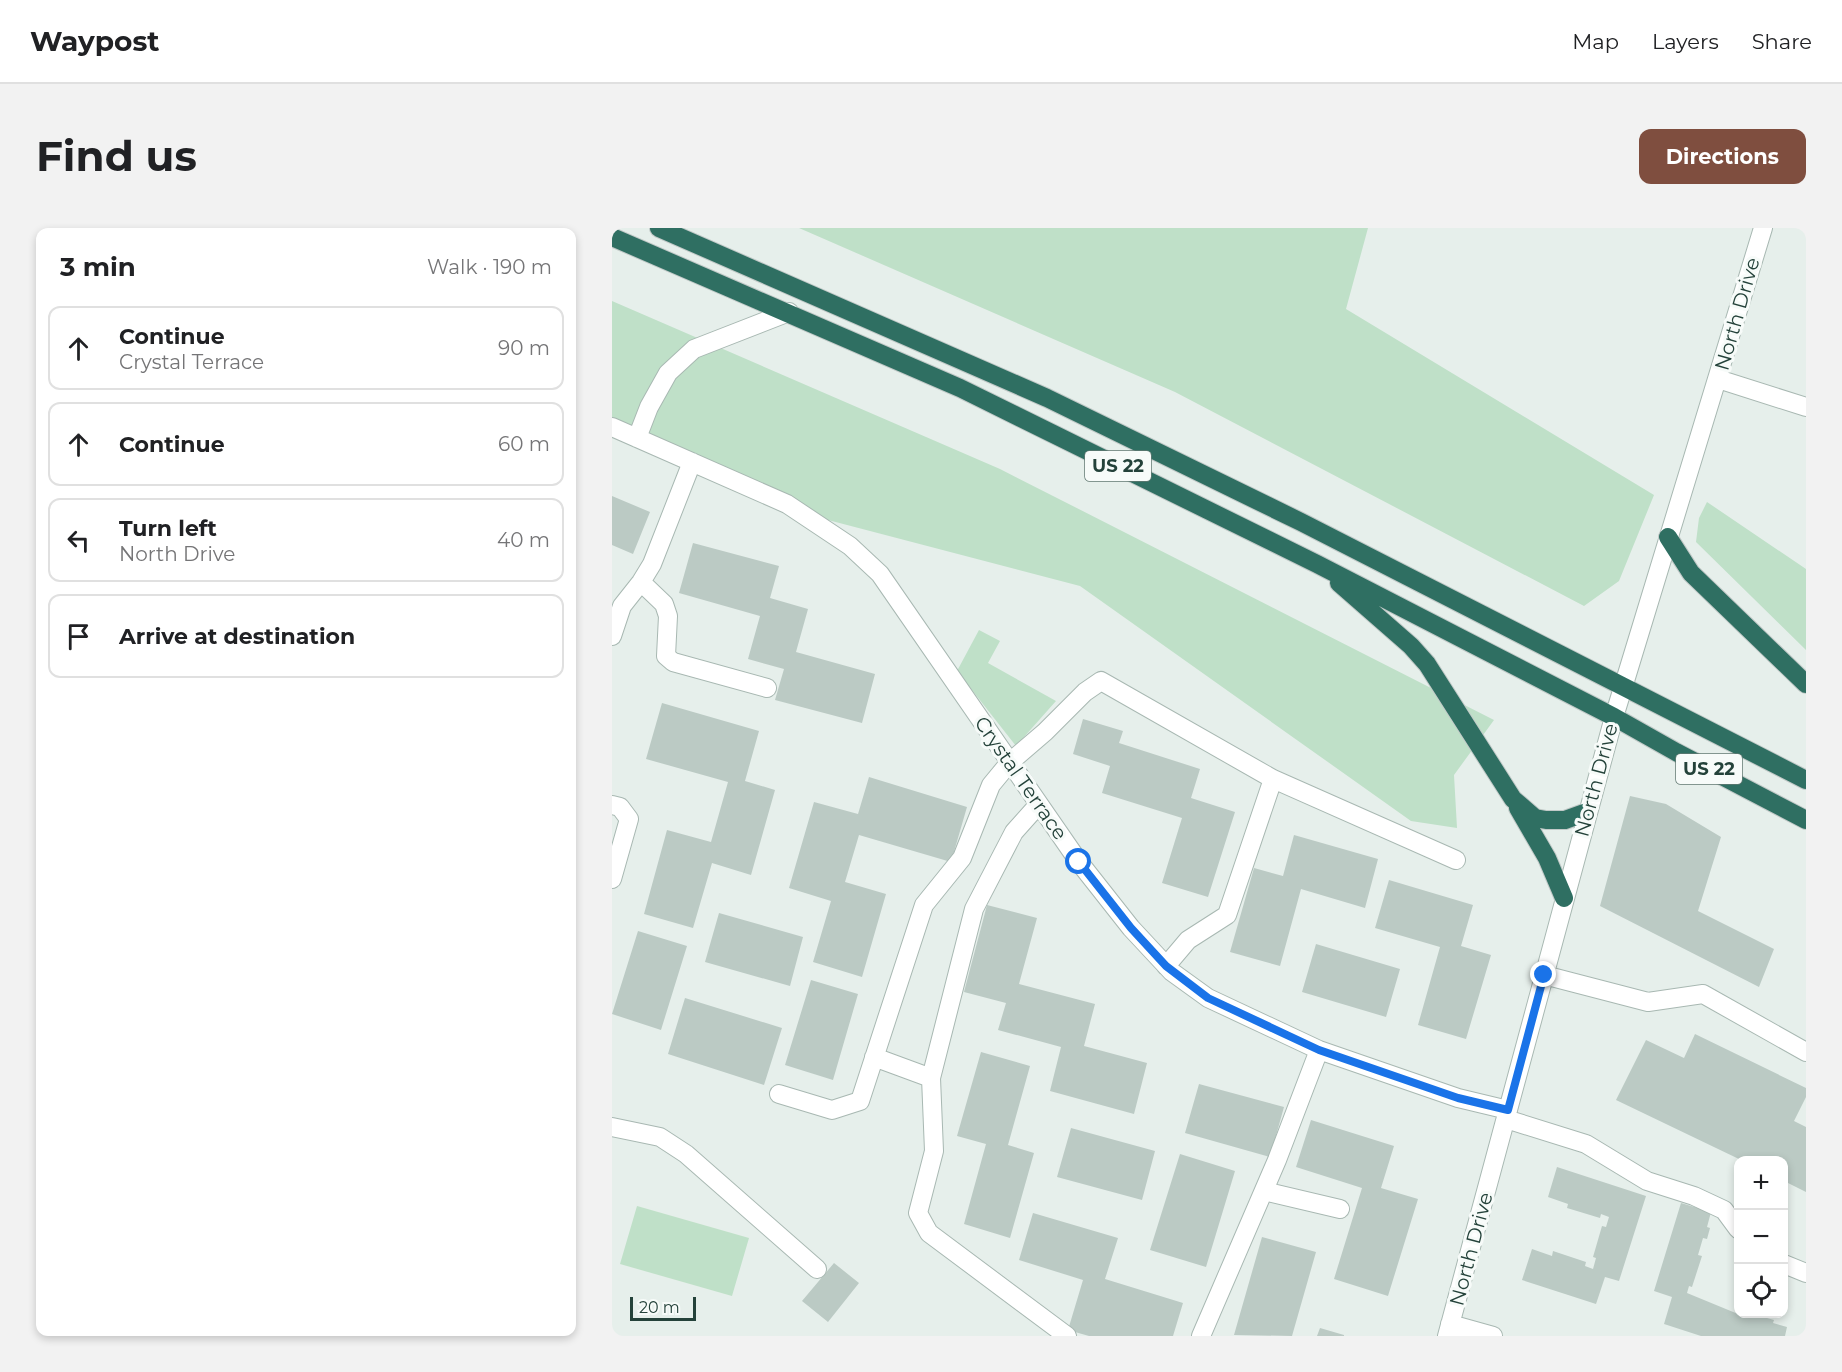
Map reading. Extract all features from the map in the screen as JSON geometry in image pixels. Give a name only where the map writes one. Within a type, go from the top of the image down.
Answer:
[{"type":"highway","name":"US 22","points":[[659,228],[1047,398],[1301,522],[1806,780]]},
{"type":"highway","name":"US 22","points":[[612,237],[960,388],[1317,564],[1614,717],[1806,820]]},
{"type":"highway","points":[[1668,537],[1691,573],[1806,684]]},
{"type":"highway","points":[[1317,564],[1411,646],[1427,664],[1513,799],[1547,858],[1564,898]]},
{"type":"highway","points":[[1513,799],[1535,818],[1546,820],[1565,820],[1587,812]]},
{"type":"street","name":"North Drive","points":[[1449,1330],[1623,685],[1763,228]]},
{"type":"street","points":[[637,438],[649,407],[668,373],[694,349],[789,312]]},
{"type":"street","points":[[1718,379],[1806,407]]},
{"type":"street","name":"Crystal Terrace","points":[[612,427],[787,504],[850,546],[880,574],[1079,862],[1131,928],[1166,966],[1208,998],[1319,1050],[1586,1144],[1647,1181],[1694,1196],[1724,1210],[1734,1224]]},
{"type":"street","points":[[612,636],[622,606],[652,564],[692,462]]},
{"type":"street","points":[[641,582],[664,603],[668,616],[666,656],[673,662],[766,688]]},
{"type":"street","points":[[779,1094],[832,1110],[860,1101],[924,905],[963,858],[990,785],[1010,762],[1045,732],[1085,692],[1101,681],[1274,779],[1456,860]]},
{"type":"street","points":[[1166,966],[1188,940],[1227,915],[1274,779]]},
{"type":"street","points":[[1039,804],[1014,832],[974,909],[931,1078],[934,1150],[918,1213],[929,1233],[1067,1336]]},
{"type":"street","points":[[612,805],[620,807],[629,819],[612,879]]},
{"type":"street","points":[[1544,975],[1648,1002],[1703,994],[1806,1052]]},
{"type":"street","points":[[1201,1336],[1264,1191],[1319,1050]]},
{"type":"street","points":[[874,1057],[931,1078]]},
{"type":"street","points":[[612,1127],[660,1137],[817,1269]]},
{"type":"street","points":[[1264,1191],[1340,1209]]},
{"type":"street","points":[[1788,1266],[1806,1273]]},
{"type":"street","points":[[1449,1330],[1493,1336]]},
{"type":"green space","points":[[799,228],[1368,228],[1346,309],[1654,495],[1619,581],[1584,606],[1175,392]]},
{"type":"green space","points":[[612,301],[1000,469],[1494,720],[1454,775],[1457,828],[1411,821],[1080,586],[828,520],[612,428]]},
{"type":"green space","points":[[1707,502],[1806,569],[1806,650],[1696,542],[1699,518]]},
{"type":"green space","points":[[979,630],[1000,641],[988,663],[1056,701],[1016,746],[957,671]]},
{"type":"green space","points":[[637,1206],[749,1238],[732,1296],[620,1264]]},
{"type":"building","points":[[612,496],[650,512],[633,554],[612,545]]},
{"type":"building","points":[[693,543],[779,566],[770,598],[808,609],[796,652],[875,674],[862,723],[775,700],[784,669],[748,659],[760,616],[679,593]]},
{"type":"building","points":[[662,703],[759,731],[745,781],[775,790],[751,875],[712,863],[693,928],[644,914],[667,830],[711,842],[728,782],[646,759]]},
{"type":"building","points":[[1083,719],[1123,731],[1119,743],[1200,769],[1191,798],[1235,812],[1208,897],[1162,883],[1182,818],[1102,793],[1110,766],[1073,754]]},
{"type":"building","points":[[869,777],[967,807],[951,862],[859,835],[845,882],[886,894],[862,977],[813,962],[831,901],[789,888],[814,802],[858,814]]},
{"type":"building","points":[[1630,796],[1666,804],[1721,837],[1698,911],[1774,949],[1759,987],[1600,906]]},
{"type":"building","points":[[1294,835],[1378,859],[1365,908],[1301,889],[1280,966],[1230,952],[1254,868],[1283,876]]},
{"type":"building","points":[[1389,880],[1473,905],[1461,946],[1491,955],[1466,1039],[1418,1025],[1440,947],[1375,928]]},
{"type":"building","points":[[987,905],[1037,918],[1019,984],[1095,1004],[1084,1046],[1147,1063],[1134,1114],[1050,1091],[1061,1047],[998,1030],[1006,1003],[964,992]]},
{"type":"building","points":[[719,913],[803,937],[790,986],[705,962]]},
{"type":"building","points":[[638,931],[687,946],[661,1030],[612,1014]]},
{"type":"building","points":[[1316,944],[1400,969],[1386,1017],[1302,992]]},
{"type":"building","points":[[811,980],[858,994],[833,1080],[785,1065]]},
{"type":"building","points":[[685,998],[782,1028],[764,1085],[668,1054]]},
{"type":"building","points":[[1695,1034],[1806,1088],[1806,1097],[1794,1121],[1806,1127],[1806,1192],[1788,1183],[1788,1156],[1734,1157],[1616,1100],[1646,1040],[1684,1058]]},
{"type":"building","points":[[981,1052],[1030,1066],[1008,1145],[1034,1153],[1010,1238],[964,1224],[986,1144],[957,1136]]},
{"type":"building","points":[[1199,1084],[1284,1107],[1270,1157],[1185,1133]]},
{"type":"building","points":[[1311,1120],[1394,1146],[1381,1188],[1418,1199],[1388,1296],[1334,1279],[1362,1188],[1296,1167]]},
{"type":"building","points":[[1071,1128],[1155,1151],[1142,1200],[1057,1177]]},
{"type":"building","points":[[1180,1154],[1235,1171],[1206,1267],[1150,1250]]},
{"type":"building","points":[[1557,1167],[1646,1196],[1619,1281],[1605,1277],[1596,1304],[1522,1280],[1532,1249],[1552,1256],[1553,1251],[1586,1262],[1585,1266],[1593,1269],[1596,1258],[1593,1257],[1602,1226],[1606,1227],[1609,1217],[1601,1214],[1600,1218],[1567,1208],[1568,1204],[1548,1197]]},
{"type":"building","points":[[1681,1203],[1711,1212],[1707,1239],[1703,1238],[1698,1255],[1702,1256],[1692,1287],[1689,1286],[1687,1293],[1734,1312],[1734,1318],[1774,1320],[1773,1323],[1787,1327],[1785,1336],[1701,1336],[1664,1324],[1672,1297],[1654,1291]]},
{"type":"building","points":[[1033,1213],[1118,1238],[1105,1279],[1183,1303],[1173,1336],[1089,1336],[1068,1330],[1083,1280],[1019,1260]]},
{"type":"building","points":[[1262,1237],[1316,1252],[1292,1336],[1234,1335]]},
{"type":"building","points":[[834,1263],[859,1283],[828,1322],[802,1301]]},
{"type":"building","points":[[1320,1328],[1344,1335],[1344,1336],[1317,1336]]},
{"type":"route","points":[[1079,862],[1131,928],[1166,966],[1208,998],[1319,1050],[1458,1098],[1508,1110],[1544,975]]}]
